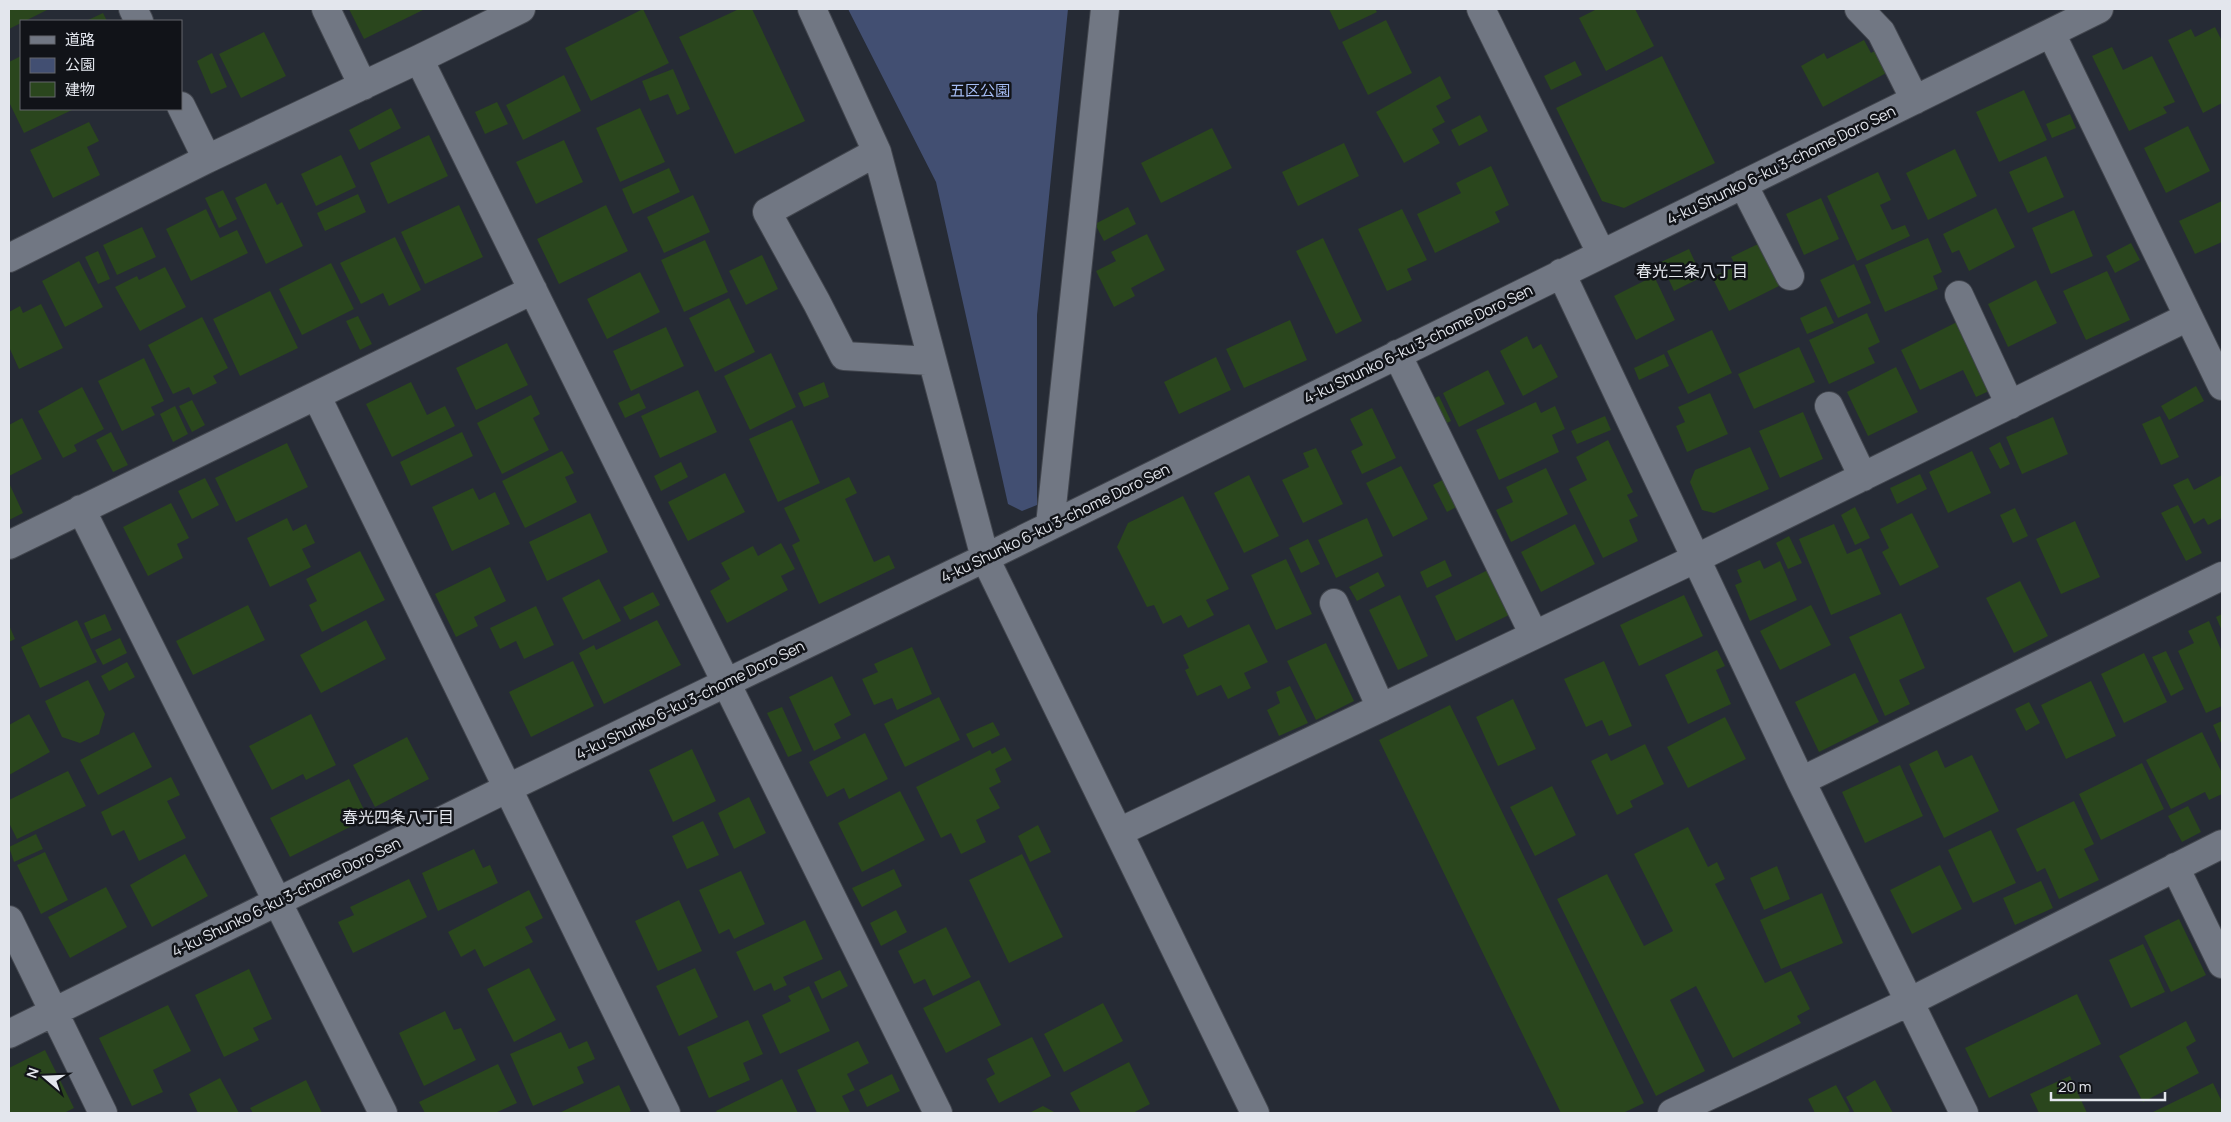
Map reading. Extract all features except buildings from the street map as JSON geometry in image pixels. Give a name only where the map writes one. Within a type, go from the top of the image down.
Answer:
[{"type":"street","points":[[326,9],[363,86]]},
{"type":"street","points":[[9,258],[207,159],[419,60],[521,9]]},
{"type":"street","points":[[812,9],[877,152],[931,361],[985,558],[1256,1113]]},
{"type":"street","points":[[1050,525],[1105,9]]},
{"type":"street","points":[[1481,9],[1601,253]]},
{"type":"street","points":[[1859,9],[1880,32],[1915,100]]},
{"type":"street","name":"4-ku Shunko 6-ku 3-chome Doro Sen","points":[[9,1034],[506,788],[985,558],[2099,9]]},
{"type":"street","points":[[2051,34],[2222,386]]},
{"type":"street","points":[[419,60],[938,1113]]},
{"type":"street","points":[[182,108],[207,159]]},
{"type":"street","points":[[877,152],[767,212],[844,356],[931,361]]},
{"type":"street","points":[[1743,184],[1790,276]]},
{"type":"street","points":[[1561,273],[1801,780],[1964,1113]]},
{"type":"street","points":[[9,545],[317,397],[533,290]]},
{"type":"street","points":[[1959,295],[2010,405]]},
{"type":"street","points":[[1119,832],[1697,558],[2188,317]]},
{"type":"street","points":[[1397,354],[1534,636]]},
{"type":"street","points":[[317,397],[666,1113]]},
{"type":"street","points":[[1829,406],[1863,478]]},
{"type":"street","points":[[81,509],[382,1113]]},
{"type":"street","points":[[1801,780],[2222,576]]},
{"type":"street","points":[[1334,603],[1381,708]]},
{"type":"street","points":[[1672,1113],[1909,1002],[2222,844]]},
{"type":"street","points":[[2175,867],[2222,964]]},
{"type":"street","points":[[9,920],[103,1113]]},
{"type":"green space","name":"五区公園","points":[[848,9],[1068,9],[1037,315],[1037,505],[1022,511],[1008,504],[936,182]]},
{"type":"district","name":"春光三条八丁目","points":[[1692,271]]},
{"type":"district","name":"春光四条八丁目","points":[[398,817]]}]
